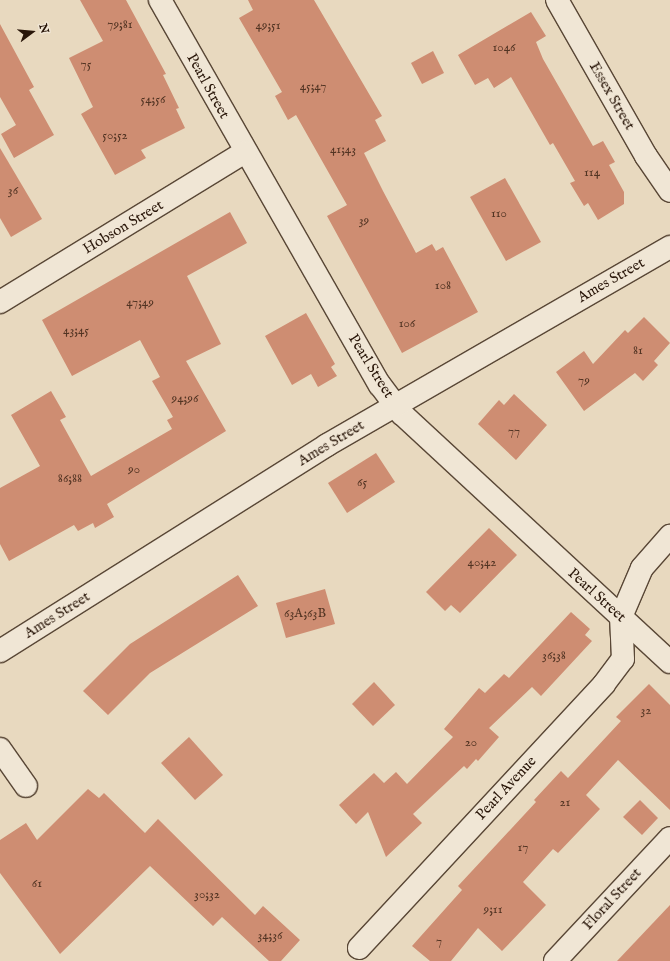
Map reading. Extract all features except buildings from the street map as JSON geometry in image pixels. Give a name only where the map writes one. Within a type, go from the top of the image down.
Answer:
[{"type":"street","name":"Pearl Street","points":[[160,0],[245,152],[380,385],[395,405],[494,502],[670,662]]},
{"type":"street","name":"Essex Street","points":[[557,0],[646,156],[670,191]]},
{"type":"street","name":"Hobson Street","points":[[0,302],[245,152]]},
{"type":"street","name":"Ames Street","points":[[0,651],[326,445],[670,246]]},
{"type":"street","points":[[621,617],[642,568],[670,536]]},
{"type":"street","name":"Pearl Avenue","points":[[359,948],[604,684],[623,659],[621,617]]},
{"type":"street","points":[[0,749],[26,786]]},
{"type":"street","name":"Floral Street","points":[[555,961],[670,838]]}]
